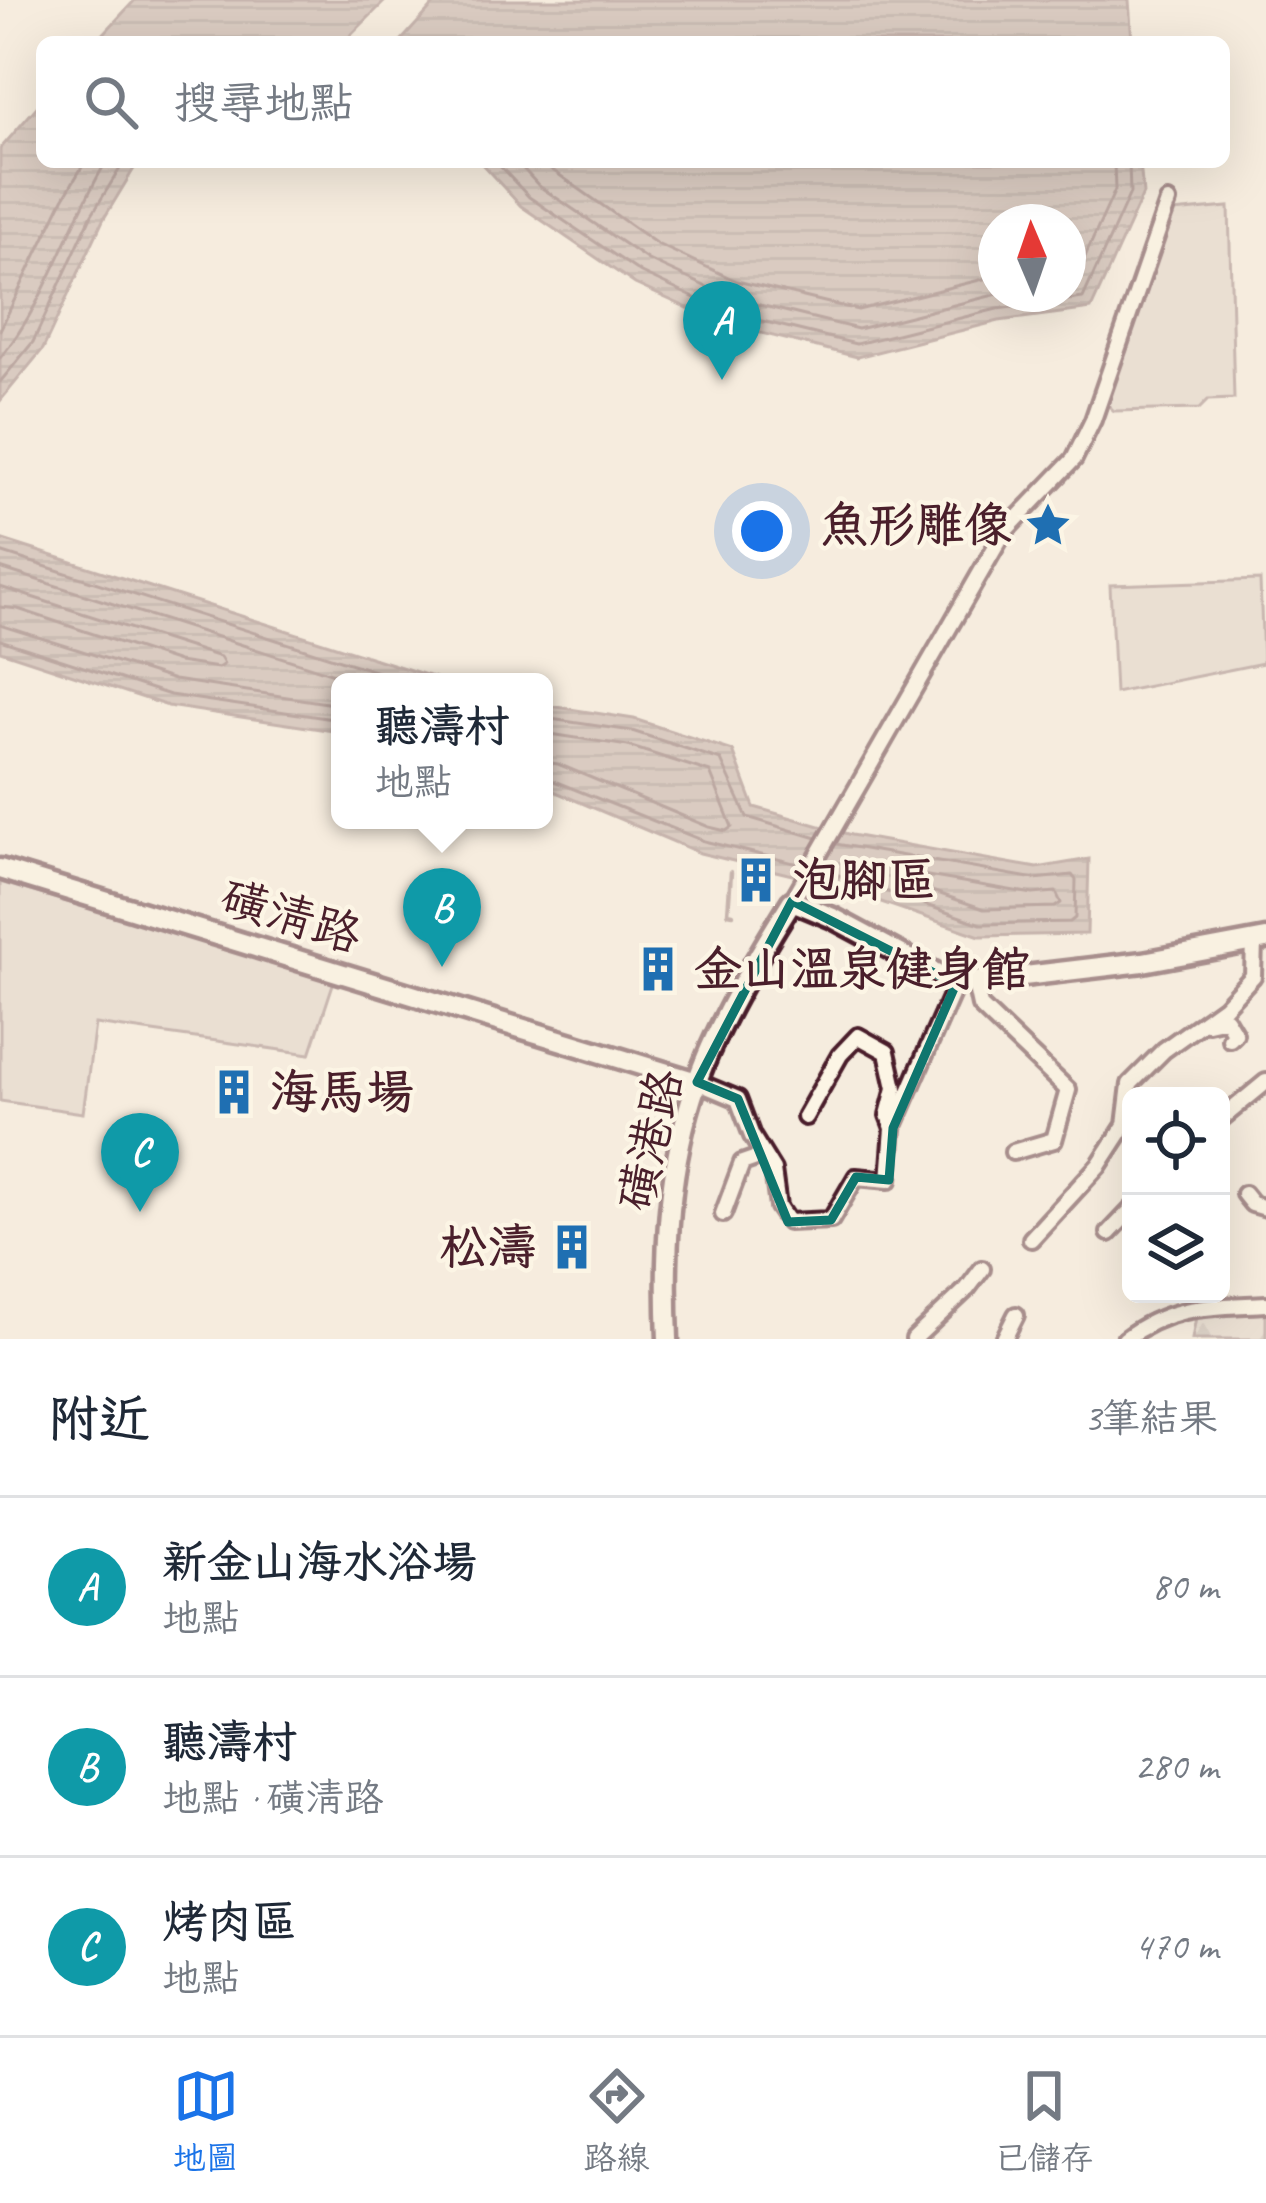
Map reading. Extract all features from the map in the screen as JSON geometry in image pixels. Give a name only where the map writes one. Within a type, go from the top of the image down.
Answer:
[{"type":"street","points":[[1013,1152],[1054,1140],[1068,1090],[980,1006],[965,984],[792,901],[1004,532],[1074,459],[1093,420],[1168,202]]},
{"type":"street","name":"磺清路","points":[[0,869],[697,1082]]},
{"type":"street","name":"磺港路","points":[[668,1339],[665,1238],[697,1082],[792,901]]},
{"type":"street","points":[[965,984],[1143,962],[1260,940],[1253,976],[1203,1024],[1164,1049],[1130,1084],[1125,1125],[1099,1165],[1031,1239]]},
{"type":"street","points":[[697,1082],[738,1099],[772,1170],[778,1207],[788,1222],[830,1220],[856,1177],[889,1180],[893,1128],[965,984]]},
{"type":"street","points":[[1203,1024],[1226,1018],[1235,1034],[1230,1040]]},
{"type":"street","points":[[806,1117],[840,1055],[858,1036],[887,1052],[895,1088],[888,1115],[893,1128]]},
{"type":"street","points":[[1230,1111],[1266,1082]]},
{"type":"street","points":[[723,1214],[742,1163],[762,1156]]},
{"type":"street","points":[[1244,1194],[1252,1204],[1266,1208]]},
{"type":"street","points":[[1109,1233],[1122,1219]]},
{"type":"street","points":[[914,1339],[968,1289],[982,1269]]},
{"type":"street","points":[[1125,1339],[1144,1324],[1200,1305],[1266,1304]]},
{"type":"street","points":[[1004,1339],[1016,1315]]},
{"type":"highlighted area","points":[[792,901],[956,984],[893,1128],[889,1180],[856,1177],[831,1220],[788,1222],[738,1099],[697,1082]]},
{"type":"green space","points":[[1229,207],[1234,399],[1208,400],[1199,409],[1114,411],[1104,401],[1173,212]]},
{"type":"green space","points":[[1260,580],[1263,663],[1115,693],[1110,585]]},
{"type":"green space","points":[[0,882],[334,981],[310,1054],[95,1024],[83,1113],[0,1101]]},
{"type":"green space","points":[[1266,1313],[1266,1339],[1192,1339],[1196,1317]]},
{"type":"water","points":[[135,0],[386,0],[350,36],[102,36]]},
{"type":"water","points":[[438,0],[1129,0],[1132,36],[405,36]]},
{"type":"water","points":[[36,108],[36,168],[134,168],[103,220],[43,349],[0,401],[0,149]]},
{"type":"water","points":[[486,168],[1141,168],[1143,194],[1091,309],[1086,310],[1086,204],[978,204],[978,312],[1068,312],[999,321],[857,357],[721,323],[635,284],[521,206]]},
{"type":"water","points":[[0,539],[420,673],[331,673],[331,731],[168,706],[0,651]]},
{"type":"water","points":[[553,706],[634,719],[733,751],[754,807],[851,835],[1037,868],[1089,859],[1087,934],[980,936],[826,883],[700,853],[553,791]]},
{"type":"waterway","points":[[731,872],[728,913],[733,914]]},
{"type":"place","name":"新金山海水浴場","points":[[722,380]]},
{"type":"place","name":"魚形雕像","points":[[1048,525]]},
{"type":"place","name":"泡腳區","points":[[756,880]]},
{"type":"place","name":"聽濤村","points":[[442,967]]},
{"type":"place","name":"金山溫泉健身館","points":[[658,969]]},
{"type":"place","name":"海馬場","points":[[234,1092]]},
{"type":"place","name":"烤肉區","points":[[140,1212]]},
{"type":"place","name":"松濤","points":[[572,1247]]}]
